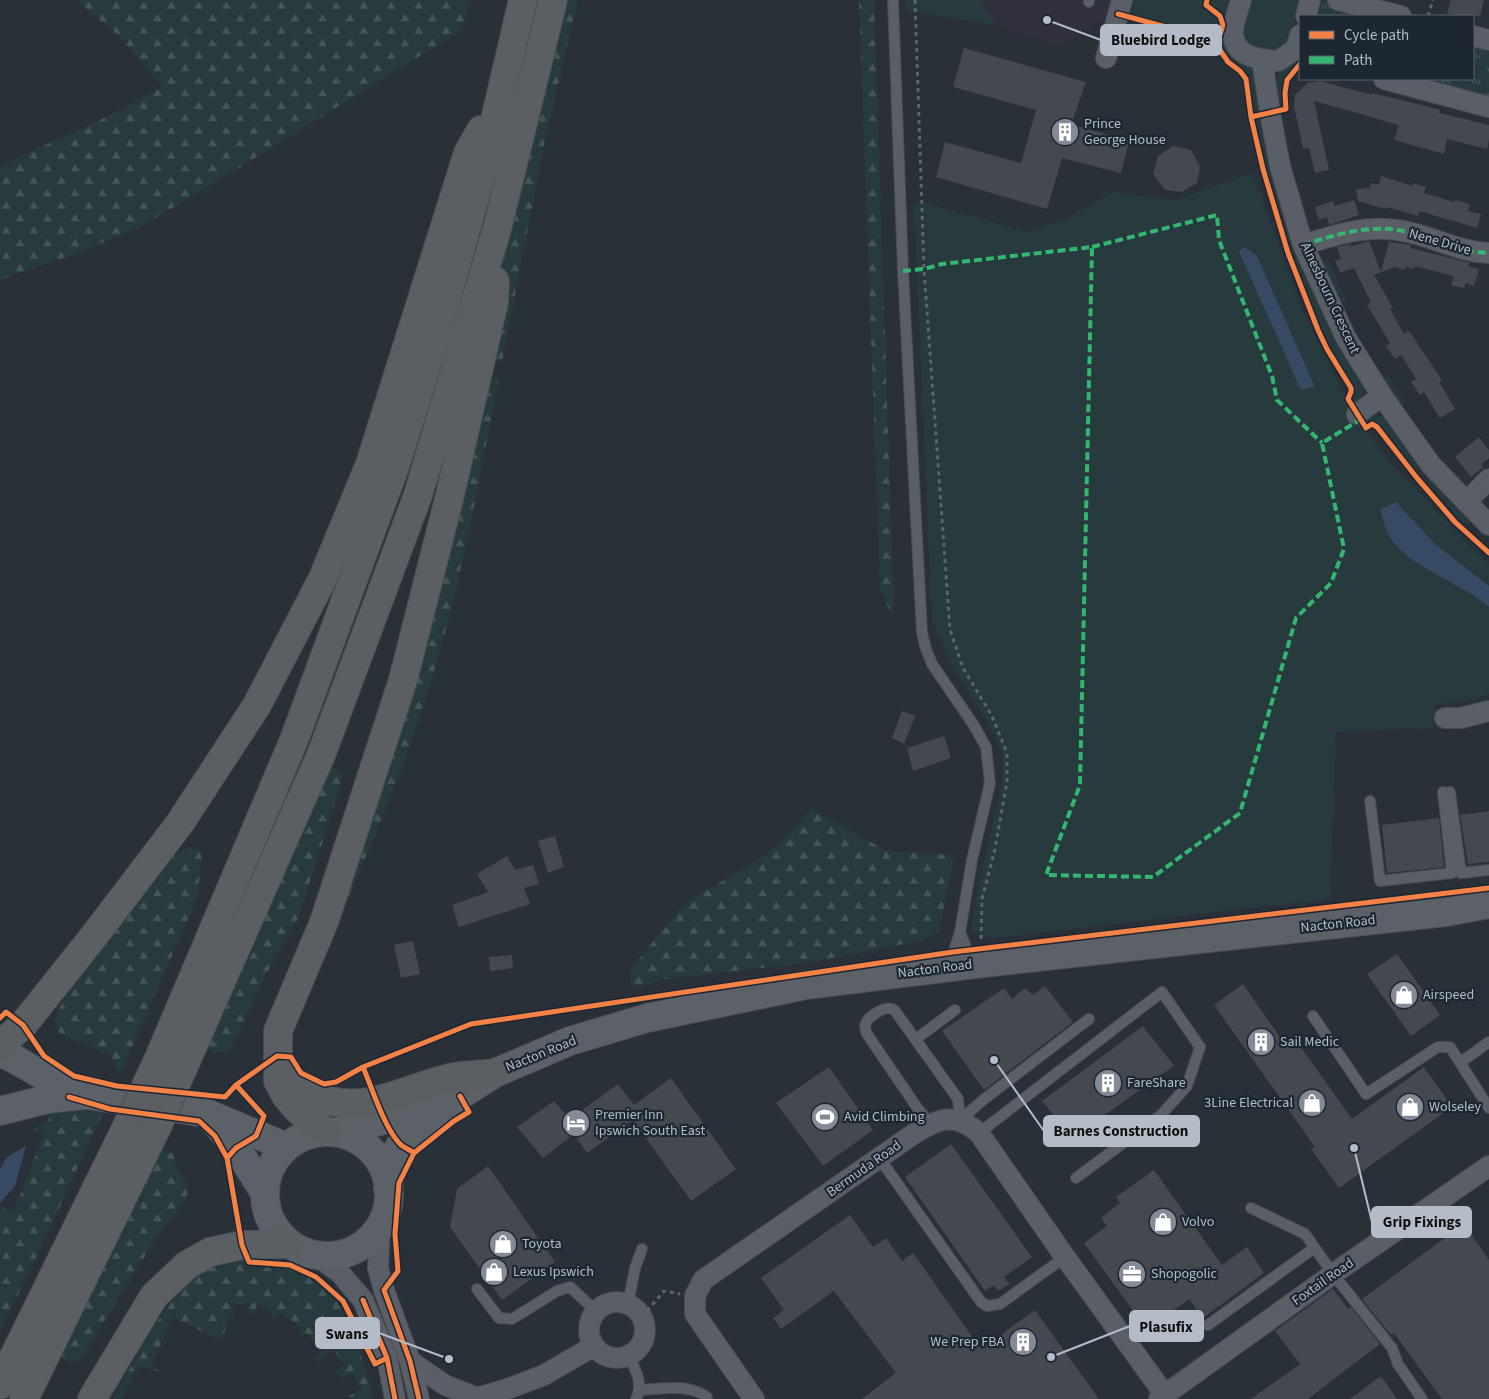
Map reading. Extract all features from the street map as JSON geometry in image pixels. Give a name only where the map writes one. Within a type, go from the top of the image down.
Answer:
[{"type":"highway","points":[[24,1399],[157,1127],[171,1063],[294,740],[394,469],[441,317],[487,154],[523,0]]},
{"type":"highway","points":[[0,1385],[130,1122],[171,1063],[321,756],[418,495],[497,229],[553,0]]},
{"type":"highway","points":[[0,1045],[22,1025],[94,936],[180,823],[261,697],[323,578],[370,464],[468,153],[500,98]]},
{"type":"highway","points":[[331,1132],[297,1109],[286,1096],[278,1081],[278,1031],[324,922],[403,680],[450,495],[494,302],[497,229]]},
{"type":"highway","points":[[277,1056],[289,1077],[300,1089],[318,1098],[338,1103],[359,1104],[378,1101],[449,1078],[495,1073]]},
{"type":"highway","points":[[92,1399],[154,1296],[187,1265],[210,1252],[242,1245],[302,1249]]},
{"type":"main road","name":"Nacton Road","points":[[1446,912],[1489,904]]},
{"type":"main road","name":"Nacton Road","points":[[388,1189],[393,1158],[401,1144],[445,1105],[495,1073],[570,1040],[647,1018],[806,985],[968,960],[1446,912],[1489,911]]},
{"type":"main road","points":[[0,1053],[11,1057],[49,1079],[87,1095],[206,1114],[286,1147]]},
{"type":"main road","points":[[0,1111],[48,1099],[87,1095]]},
{"type":"main road","name":"Nacton Road","points":[[331,1132],[445,1105]]},
{"type":"main road","points":[[206,1114],[225,1133],[265,1193]]},
{"type":"main road","points":[[331,1132],[356,1139],[373,1152],[384,1170],[388,1189],[387,1208],[380,1224],[370,1238],[351,1250],[330,1255],[302,1249],[275,1228],[270,1218],[265,1193],[272,1165],[286,1147],[299,1138],[315,1133],[331,1132]]},
{"type":"street","points":[[1106,58],[1122,0]]},
{"type":"street","points":[[1241,0],[1232,34],[1238,47],[1247,56],[1278,61],[1296,49],[1299,38]]},
{"type":"street","points":[[1306,15],[1310,0]]},
{"type":"street","points":[[1338,0],[1397,15]]},
{"type":"street","points":[[1474,36],[1489,40]]},
{"type":"street","name":"Alnesbourn Crescent","points":[[1262,59],[1280,166],[1304,245],[1346,338],[1382,396],[1431,465],[1489,524]]},
{"type":"street","points":[[1392,80],[1435,85],[1489,107]]},
{"type":"street","name":"Nene Drive","points":[[1304,245],[1332,236],[1372,228],[1407,231],[1473,252],[1489,253]]},
{"type":"street","points":[[1357,414],[1382,396]]},
{"type":"street","points":[[1466,502],[1489,479]]},
{"type":"street","points":[[1445,718],[1461,718],[1489,711]]},
{"type":"street","name":"Bermuda Road","points":[[695,1296],[703,1280],[931,1124],[948,1119],[960,1120]]},
{"type":"street","points":[[960,1120],[968,1123],[979,1133],[1162,1397]]},
{"type":"street","name":"Foxtail Road","points":[[1162,1397],[1489,1166]]},
{"type":"street","points":[[380,1224],[378,1268],[410,1361],[419,1399]]},
{"type":"street","points":[[302,1249],[340,1273],[363,1300],[387,1358],[395,1399]]},
{"type":"street","points":[[695,1296],[695,1314],[754,1399]]},
{"type":"street","points":[[611,1302],[635,1310],[645,1326],[642,1343],[629,1355],[614,1358],[599,1352],[590,1337],[589,1328],[591,1319],[596,1311],[611,1302]]},
{"type":"street","points":[[410,1361],[445,1385],[474,1398],[510,1388],[544,1375],[594,1346]]},
{"type":"lane","points":[[893,0],[903,271],[922,633],[932,664],[986,746],[990,783],[972,860],[960,932],[968,960]]},
{"type":"lane","points":[[1370,801],[1380,881],[1452,873],[1446,792],[1461,873],[1489,870]]},
{"type":"lane","points":[[960,932],[967,950],[968,960]]},
{"type":"lane","points":[[979,1133],[1162,992],[1200,1047],[1187,1086],[1160,1115],[1076,1178]]},
{"type":"lane","points":[[931,1124],[918,1109],[867,1034],[865,1026],[867,1020],[872,1015],[887,1008],[892,1008],[898,1014],[958,1099],[960,1120]]},
{"type":"lane","points":[[916,1039],[954,1010]]},
{"type":"lane","points":[[1314,1016],[1366,1094],[1438,1047],[1450,1047],[1489,1108]]},
{"type":"lane","points":[[960,1120],[983,1100],[1089,1019]]},
{"type":"lane","points":[[1461,1062],[1489,1042]]},
{"type":"lane","points":[[880,1159],[981,1302],[987,1306],[1000,1304],[1064,1257]]},
{"type":"lane","points":[[1251,1208],[1305,1234],[1392,1348],[1398,1364],[1422,1399]]},
{"type":"lane","points":[[1208,1325],[1314,1248]]},
{"type":"lane","points":[[635,1310],[635,1268],[642,1249]]},
{"type":"lane","points":[[477,1288],[500,1318],[512,1318],[557,1291],[570,1287],[596,1311]]},
{"type":"lane","points":[[629,1355],[638,1377],[638,1395],[685,1388],[700,1392],[707,1397]]},
{"type":"path","points":[[915,0],[924,268],[950,630],[963,668],[992,716],[1007,753],[1008,781],[968,960]]},
{"type":"path","points":[[1428,15],[1433,0]]},
{"type":"path","points":[[635,1310],[664,1291],[695,1296]]},
{"type":"shaded area","points":[[982,0],[1113,0],[1110,15],[1057,47],[996,25]]},
{"type":"green space","points":[[76,0],[470,0],[462,30],[216,182],[140,227],[70,256],[0,280],[0,166],[106,117],[162,87],[119,36]]},
{"type":"green space","points":[[559,0],[578,0],[544,145],[502,362],[495,361],[494,366],[489,364],[483,370],[492,373],[492,377],[499,378],[460,573],[432,678],[405,760],[373,840],[321,958],[488,319]]},
{"type":"green space","points":[[859,0],[874,0],[894,615],[890,612],[880,587]]},
{"type":"green space","points":[[906,0],[982,0],[996,25],[907,11]]},
{"type":"green space","points":[[1122,0],[1241,0],[1232,34],[1247,56],[1254,73],[1261,113],[1335,336],[1364,387],[1361,402],[1353,408],[1348,399],[1351,388],[1327,349],[1318,330],[1288,253],[1263,169],[1251,117],[1246,79],[1240,71],[1228,62],[1220,50],[1218,41],[1118,14]]},
{"type":"green space","points":[[1249,0],[1300,0],[1288,43],[1281,51],[1251,49],[1246,43],[1242,26]]},
{"type":"green space","points":[[1310,0],[1336,0],[1397,15],[1306,15]]},
{"type":"green space","points":[[1474,36],[1489,40],[1489,107],[1388,80],[1474,80]]},
{"type":"green space","points":[[1299,44],[1299,65],[1287,80],[1281,104],[1275,105],[1276,85],[1280,71]]},
{"type":"green space","points":[[1253,173],[1302,309],[1353,413],[1391,463],[1467,543],[1489,563],[1489,694],[1468,701],[1436,704],[1433,728],[1336,732],[1330,900],[988,939],[971,931],[977,892],[1002,782],[1002,752],[986,719],[954,670],[932,621],[914,205],[929,204],[1028,232],[1064,220],[1113,192],[1174,200]]},
{"type":"green space","points":[[1327,257],[1346,300],[1342,303],[1324,265]]},
{"type":"green space","points":[[1387,376],[1405,403],[1400,406],[1383,380]]},
{"type":"green space","points":[[1372,416],[1381,416],[1387,419],[1410,447],[1418,463],[1419,471],[1417,478],[1377,427],[1372,424],[1366,428],[1362,422]]},
{"type":"green space","points":[[1424,477],[1439,486],[1472,520],[1466,526]]},
{"type":"green space","points":[[335,768],[342,775],[341,784],[298,919],[264,978],[231,1049],[219,1053],[208,1050],[200,1046],[320,771]]},
{"type":"green space","points":[[811,809],[887,851],[954,855],[939,932],[919,941],[806,963],[665,979],[641,987],[630,988],[632,967],[681,908],[692,899],[761,858],[777,846]]},
{"type":"green space","points":[[191,847],[196,847],[200,851],[202,858],[197,898],[120,1075],[110,1055],[57,1031],[56,1017],[74,982],[156,873],[177,853]]},
{"type":"green space","points":[[110,1098],[39,1252],[0,1331],[0,1207],[14,1211],[44,1134],[34,1130],[39,1124],[47,1123],[50,1115],[42,1107]]},
{"type":"green space","points":[[161,1147],[173,1154],[175,1163],[188,1187],[187,1198],[151,1246],[80,1361],[68,1363],[58,1351]]},
{"type":"green space","points":[[257,1257],[302,1269],[320,1281],[332,1294],[351,1328],[359,1348],[373,1399],[346,1397],[362,1390],[352,1374],[341,1379],[336,1371],[345,1365],[333,1349],[318,1363],[314,1359],[323,1350],[306,1333],[297,1341],[301,1328],[282,1313],[272,1322],[271,1312],[258,1304],[254,1312],[248,1313],[250,1304],[232,1305],[233,1316],[228,1319],[222,1342],[173,1317],[151,1367],[162,1372],[141,1367],[135,1371],[123,1399],[113,1399],[150,1331],[181,1290],[181,1271],[206,1258]]},
{"type":"water","points":[[1244,247],[1257,256],[1315,387],[1301,390],[1239,252]]},
{"type":"water","points":[[1396,502],[1434,543],[1489,586],[1489,607],[1465,590],[1423,567],[1399,549],[1388,535],[1380,509]]},
{"type":"water","points":[[26,1146],[15,1186],[0,1203],[0,1169],[7,1157]]},
{"type":"building","points":[[1451,0],[1484,0],[1480,16],[1447,13]]},
{"type":"building","name":"Prince George House","points":[[964,48],[1086,82],[1071,124],[1129,141],[1121,173],[1062,158],[1047,209],[936,177],[945,142],[1021,163],[1036,110],[953,87]]},
{"type":"building","points":[[1310,81],[1310,83],[1320,81],[1372,95],[1372,93],[1418,104],[1440,110],[1439,113],[1489,125],[1487,149],[1447,139],[1444,154],[1415,146],[1394,140],[1399,125],[1314,101],[1329,170],[1315,173],[1309,148],[1303,149],[1294,106],[1294,96]]},
{"type":"building","points":[[1173,146],[1191,150],[1200,167],[1197,183],[1182,192],[1165,190],[1153,174],[1158,156]]},
{"type":"building","points":[[1381,176],[1413,186],[1413,183],[1426,187],[1424,193],[1454,202],[1455,200],[1470,204],[1468,211],[1481,214],[1477,228],[1419,211],[1418,216],[1358,201],[1356,189],[1370,188],[1371,183],[1379,185]]},
{"type":"building","points":[[1354,200],[1359,215],[1329,225],[1327,217],[1319,220],[1315,207],[1333,201],[1335,206]]},
{"type":"building","points":[[1369,241],[1381,272],[1389,242],[1411,245],[1410,248],[1470,263],[1468,266],[1479,269],[1474,286],[1466,283],[1464,288],[1451,285],[1454,276],[1415,266],[1414,269],[1405,267],[1405,270],[1395,267],[1374,275],[1393,308],[1390,309],[1404,334],[1409,331],[1442,380],[1439,382],[1455,409],[1440,418],[1424,392],[1420,395],[1411,382],[1416,379],[1401,355],[1395,359],[1386,346],[1390,343],[1367,305],[1371,302],[1354,268],[1340,273],[1335,261],[1341,259],[1337,247],[1350,244],[1351,247]]},
{"type":"building","points":[[1479,437],[1489,450],[1489,458],[1481,465],[1483,467],[1471,477],[1455,457]]},
{"type":"building","points":[[902,711],[915,716],[904,744],[892,738]]},
{"type":"building","points":[[944,736],[951,758],[913,771],[907,748]]},
{"type":"building","points":[[1489,811],[1489,862],[1468,864],[1460,815]]},
{"type":"building","points":[[1439,818],[1444,867],[1387,873],[1382,825]]},
{"type":"building","points":[[555,836],[564,867],[548,873],[538,841]]},
{"type":"building","points":[[507,856],[515,870],[533,865],[539,884],[524,888],[530,904],[459,927],[452,905],[488,892],[477,874]]},
{"type":"building","points":[[413,941],[420,974],[401,978],[394,945]]},
{"type":"building","name":"Airspeed","points":[[1397,954],[1440,1015],[1411,1036],[1367,974]]},
{"type":"building","points":[[512,955],[513,968],[490,971],[489,957]]},
{"type":"building","points":[[1243,984],[1286,1046],[1295,1039],[1352,1119],[1424,1067],[1452,1107],[1339,1188],[1311,1149],[1315,1147],[1214,1005]]},
{"type":"building","points":[[1045,986],[1073,1022],[984,1090],[942,1031],[1004,988],[1012,999],[1025,988],[1033,995]]},
{"type":"building","name":"FareShare","points":[[1143,1026],[1174,1066],[1072,1138],[1042,1101]]},
{"type":"building","name":"Avid Climbing","points":[[829,1067],[873,1130],[823,1166],[776,1103]]},
{"type":"building","points":[[671,1078],[736,1169],[691,1201],[633,1120],[587,1153],[574,1134],[543,1158],[517,1127],[554,1101],[570,1119],[618,1084],[634,1105]]},
{"type":"building","points":[[951,1144],[1032,1257],[1004,1277],[1009,1284],[998,1291],[994,1285],[985,1291],[905,1177]]},
{"type":"building","name":"Toyota","points":[[488,1166],[555,1262],[502,1300],[450,1227],[457,1189]]},
{"type":"building","points":[[1154,1170],[1222,1265],[1247,1247],[1264,1273],[1203,1318],[1189,1299],[1147,1330],[1084,1243],[1107,1226],[1101,1218],[1120,1203],[1116,1197]]},
{"type":"building","points":[[850,1215],[873,1247],[886,1238],[902,1261],[913,1253],[981,1349],[1035,1310],[1099,1399],[862,1399],[896,1373],[834,1291],[781,1329],[773,1318],[784,1310],[761,1278]]},
{"type":"building","points":[[1464,1224],[1489,1260],[1489,1399],[1442,1399],[1394,1333],[1391,1335],[1362,1299]]},
{"type":"building","points":[[1333,1289],[1348,1309],[1351,1307],[1380,1344],[1308,1399],[1251,1399],[1300,1364],[1275,1331]]},
{"type":"building","points":[[1381,1376],[1397,1399],[1350,1399]]},
{"type":"marked path","points":[[1092,247],[1217,215],[1219,240],[1272,376],[1277,400],[1322,443]]},
{"type":"marked path","points":[[1303,245],[1355,231],[1381,229],[1408,232],[1468,250],[1489,253]]},
{"type":"marked path","points":[[903,271],[924,269],[942,264],[1092,247],[1080,785],[1046,875],[1153,877],[1240,813],[1296,618],[1331,583],[1344,549],[1322,443],[1361,419]]},
{"type":"cycle path","points":[[1207,0],[1206,5],[1220,16],[1223,25],[1218,41],[1220,50],[1228,62],[1240,71],[1246,79],[1251,117],[1263,169],[1288,253],[1318,330],[1327,349],[1351,388],[1348,399],[1366,428],[1372,424],[1377,427],[1455,522],[1489,553]]},
{"type":"cycle path","points":[[1118,14],[1218,41]]},
{"type":"cycle path","points":[[1251,117],[1286,109],[1285,93],[1287,80],[1299,65]]},
{"type":"cycle path","points":[[0,1018],[6,1012],[23,1025],[44,1056],[74,1076],[117,1086],[225,1097],[236,1085],[277,1056],[291,1057],[301,1073],[324,1084],[336,1082],[363,1067],[471,1024],[953,952],[1489,888]]},
{"type":"cycle path","points":[[363,1067],[379,1108],[395,1138],[401,1145],[414,1153]]},
{"type":"cycle path","points":[[227,1158],[236,1148],[256,1136],[264,1116],[236,1085]]},
{"type":"cycle path","points":[[419,1399],[410,1361],[384,1290],[398,1271],[395,1234],[399,1183],[414,1153],[454,1121],[469,1112],[460,1096]]},
{"type":"cycle path","points":[[69,1097],[110,1109],[199,1121],[215,1136],[227,1158],[242,1245],[249,1262],[290,1265],[316,1277],[343,1301],[375,1364],[387,1358]]},
{"type":"cycle path","points":[[363,1300],[387,1358],[395,1399]]},
{"type":"place","name":"Bluebird Lodge","points":[[1047,20]]},
{"type":"place","name":"Prince George House","points":[[1065,132]]},
{"type":"place","name":"Airspeed","points":[[1404,995]]},
{"type":"place","name":"Sail Medic","points":[[1261,1042]]},
{"type":"place","name":"Barnes Construction","points":[[994,1060]]},
{"type":"place","name":"FareShare","points":[[1108,1083]]},
{"type":"place","name":"3Line Electrical","points":[[1312,1103]]},
{"type":"place","name":"Wolseley","points":[[1410,1107]]},
{"type":"place","name":"Avid Climbing","points":[[825,1117]]},
{"type":"place","name":"Premier Inn Ipswich South East","points":[[576,1123]]},
{"type":"place","name":"Grip Fixings","points":[[1354,1148]]},
{"type":"place","name":"Volvo","points":[[1163,1222]]},
{"type":"place","name":"Toyota","points":[[503,1244]]},
{"type":"place","name":"Lexus Ipswich","points":[[494,1272]]},
{"type":"place","name":"Shopogolic","points":[[1132,1274]]},
{"type":"place","name":"We Prep FBA","points":[[1023,1342]]},
{"type":"place","name":"Plasufix","points":[[1051,1357]]},
{"type":"place","name":"Swans","points":[[449,1359]]}]
